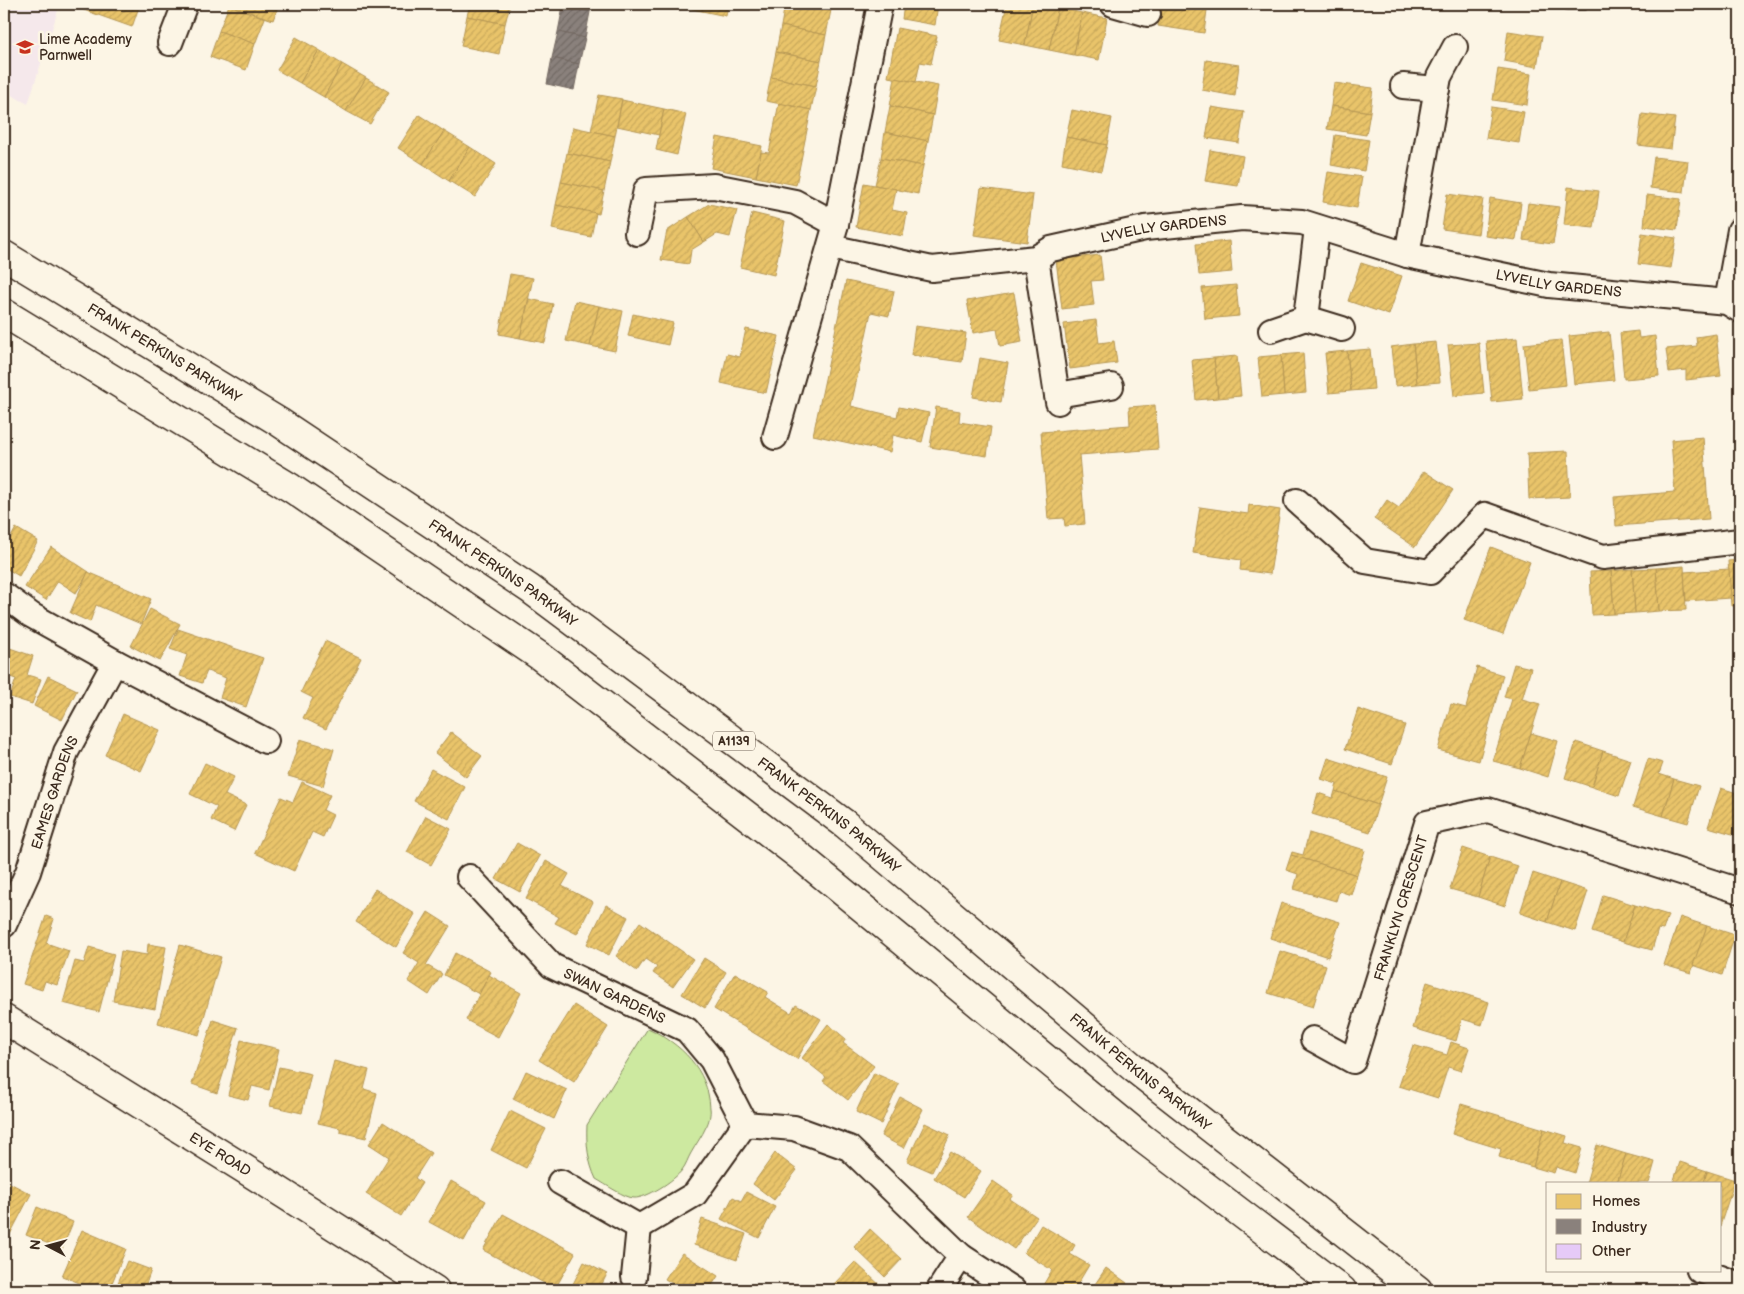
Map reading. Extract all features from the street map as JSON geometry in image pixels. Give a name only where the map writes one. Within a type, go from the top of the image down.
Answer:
[{"type":"main road","name":"FRANK PERKINS PARKWAY","points":[[4,255],[280,422],[530,589],[845,824],[1135,1069],[1418,1290]]},
{"type":"main road","points":[[4,314],[291,488],[541,657],[802,858],[1142,1138],[1342,1290]]},
{"type":"main road","name":"EYE ROAD","points":[[4,1019],[435,1290]]},
{"type":"street","points":[[170,44],[185,4]]},
{"type":"street","points":[[775,437],[836,224],[880,4]]},
{"type":"street","points":[[1113,4],[1148,14]]},
{"type":"street","points":[[1407,255],[1439,77],[1455,47]]},
{"type":"street","points":[[1403,86],[1437,88]]},
{"type":"street","points":[[637,233],[646,190],[714,186],[795,202],[836,224]]},
{"type":"street","name":"LYVELLY GARDENS","points":[[830,247],[932,268],[1036,258],[1051,249],[1146,228],[1242,218],[1302,222],[1407,255],[1549,286],[1734,306]]},
{"type":"street","points":[[1306,318],[1317,228]]},
{"type":"street","points":[[1734,306],[1740,230]]},
{"type":"street","points":[[1036,258],[1058,399],[1111,386]]},
{"type":"street","points":[[1271,330],[1306,318],[1342,329]]},
{"type":"street","points":[[1298,501],[1366,561],[1430,572],[1485,514],[1602,557],[1740,541]]},
{"type":"street","points":[[4,595],[31,615],[114,662],[266,741]]},
{"type":"street","name":"EAMES GARDENS","points":[[4,925],[28,872],[66,752],[114,662]]},
{"type":"street","name":"FRANKLYN CRESCENT","points":[[1313,1039],[1353,1061],[1428,823],[1488,810],[1740,891]]},
{"type":"street","name":"SWAN GARDENS","points":[[469,877],[552,966],[687,1030],[712,1060],[745,1124]]},
{"type":"street","points":[[639,1227],[695,1194],[745,1124],[794,1128],[849,1148],[961,1256],[1013,1290]]},
{"type":"street","points":[[560,1182],[639,1227]]},
{"type":"street","points":[[634,1277],[639,1227]]},
{"type":"street","points":[[939,1290],[961,1256]]},
{"type":"street","points":[[1704,1272],[1740,1285]]},
{"type":"shaded area","name":"Lime Academy Parnwell","points":[[4,4],[60,4],[28,104],[4,91]]},
{"type":"green space","points":[[648,1028],[660,1034],[691,1059],[704,1081],[710,1112],[709,1120],[704,1130],[685,1166],[678,1174],[667,1184],[653,1192],[634,1198],[620,1193],[596,1179],[588,1153],[587,1125]]},
{"type":"building: Homes","points":[[67,4],[140,4],[132,27]]},
{"type":"building: Homes","points":[[237,4],[279,4],[273,20],[235,7]]},
{"type":"building: Homes","points":[[470,4],[510,4],[505,24],[467,16]]},
{"type":"building: Homes","points":[[678,4],[703,4],[702,11],[678,6]]},
{"type":"building: Homes","points":[[703,4],[728,4],[726,16],[702,11]]},
{"type":"building: Homes","points":[[785,4],[832,5],[826,35],[781,26]]},
{"type":"building: Homes","points":[[904,4],[938,4],[935,25],[902,19]]},
{"type":"building: Homes","points":[[1007,4],[1033,4],[1025,45],[999,40]]},
{"type":"building: Homes","points":[[1033,4],[1058,8],[1049,50],[1025,45]]},
{"type":"building: Homes","points":[[1161,4],[1192,4],[1192,8],[1207,10],[1204,33],[1158,26]]},
{"type":"building: Homes","points":[[229,5],[265,18],[255,44],[219,31]]},
{"type":"building: Homes","points":[[1058,8],[1082,13],[1074,55],[1049,50]]},
{"type":"building: Homes","points":[[1082,13],[1107,18],[1099,60],[1074,55]]},
{"type":"building: Homes","points":[[467,16],[505,24],[499,54],[461,46]]},
{"type":"building: Homes","points":[[781,26],[826,35],[821,61],[776,52]]},
{"type":"building: Homes","points":[[897,28],[937,36],[931,64],[920,62],[916,82],[888,77]]},
{"type":"building: Homes","points":[[219,31],[255,44],[246,70],[210,57]]},
{"type":"building: Homes","points":[[1508,31],[1542,36],[1537,67],[1504,61]]},
{"type":"building: Homes","points":[[296,37],[319,50],[300,83],[277,70]]},
{"type":"building: Homes","points":[[319,50],[342,64],[324,97],[300,83]]},
{"type":"building: Homes","points":[[776,52],[821,61],[816,86],[771,77]]},
{"type":"building: Homes","points":[[1206,60],[1239,65],[1235,96],[1202,90]]},
{"type":"building: Homes","points":[[342,64],[366,78],[346,111],[324,97]]},
{"type":"building: Homes","points":[[1498,69],[1531,74],[1527,105],[1493,100]]},
{"type":"building: Homes","points":[[771,77],[816,86],[811,110],[766,101]]},
{"type":"building: Homes","points":[[366,78],[389,92],[370,124],[346,111]]},
{"type":"building: Homes","points":[[895,78],[938,86],[933,115],[890,106]]},
{"type":"building: Homes","points":[[1334,83],[1373,88],[1370,112],[1331,106]]},
{"type":"building: Homes","points":[[599,95],[622,99],[615,136],[591,131]]},
{"type":"building: Homes","points":[[622,100],[664,109],[659,135],[617,126]]},
{"type":"building: Homes","points":[[779,103],[811,110],[796,185],[756,177],[761,152],[769,153]]},
{"type":"building: Homes","points":[[890,106],[933,115],[928,141],[885,132]]},
{"type":"building: Homes","points":[[1331,106],[1370,112],[1366,135],[1327,129]]},
{"type":"building: Homes","points":[[1211,107],[1244,112],[1239,143],[1206,138]]},
{"type":"building: Homes","points":[[1491,107],[1524,112],[1519,143],[1486,138]]},
{"type":"building: Homes","points":[[664,109],[686,114],[677,155],[656,150]]},
{"type":"building: Homes","points":[[1072,110],[1112,118],[1107,145],[1066,137]]},
{"type":"building: Homes","points":[[1642,114],[1675,118],[1671,149],[1638,145]]},
{"type":"building: Homes","points":[[419,115],[444,131],[423,164],[398,148]]},
{"type":"building: Homes","points":[[573,127],[615,136],[610,162],[567,153]]},
{"type":"building: Homes","points":[[444,131],[470,147],[449,181],[423,164]]},
{"type":"building: Homes","points":[[885,132],[928,141],[923,166],[881,158]]},
{"type":"building: Homes","points":[[1335,135],[1369,140],[1364,171],[1331,165]]},
{"type":"building: Homes","points":[[717,137],[762,146],[756,177],[711,168]]},
{"type":"building: Homes","points":[[1066,137],[1107,145],[1101,171],[1062,163]]},
{"type":"building: Homes","points":[[470,147],[496,164],[475,197],[449,181]]},
{"type":"building: Homes","points":[[1210,150],[1243,156],[1238,186],[1205,181]]},
{"type":"building: Homes","points":[[567,153],[610,162],[604,191],[561,182]]},
{"type":"building: Homes","points":[[1654,157],[1688,161],[1684,192],[1650,188]]},
{"type":"building: Homes","points":[[881,158],[923,166],[918,194],[875,185]]},
{"type":"building: Homes","points":[[1328,172],[1362,177],[1357,208],[1323,202]]},
{"type":"building: Homes","points":[[561,182],[604,191],[599,214],[556,205]]},
{"type":"building: Homes","points":[[864,183],[896,189],[892,210],[907,213],[903,236],[856,227]]},
{"type":"building: Homes","points":[[1568,187],[1599,191],[1594,228],[1564,225]]},
{"type":"building: Homes","points":[[981,188],[1033,195],[1027,242],[974,235]]},
{"type":"building: Homes","points":[[1447,194],[1483,199],[1478,234],[1442,229]]},
{"type":"building: Homes","points":[[1647,195],[1681,199],[1677,230],[1644,226]]},
{"type":"building: Homes","points":[[1490,198],[1521,203],[1516,240],[1485,236]]},
{"type":"building: Homes","points":[[1528,203],[1559,207],[1553,244],[1523,240]]},
{"type":"building: Homes","points":[[709,204],[737,210],[730,237],[717,234],[704,242],[688,217]]},
{"type":"building: Homes","points":[[556,205],[596,213],[591,237],[552,229]]},
{"type":"building: Homes","points":[[752,213],[785,221],[774,275],[740,267]]},
{"type":"building: Homes","points":[[688,217],[704,242],[691,250],[689,264],[661,260],[667,231]]},
{"type":"building: Homes","points":[[1642,233],[1676,238],[1671,268],[1638,264]]},
{"type":"building: Homes","points":[[1229,241],[1232,272],[1199,275],[1196,244]]},
{"type":"building: Homes","points":[[1100,255],[1103,280],[1091,281],[1094,305],[1062,309],[1056,260]]},
{"type":"building: Homes","points":[[1361,263],[1402,276],[1389,315],[1348,301]]},
{"type":"building: Homes","points":[[510,274],[533,278],[520,338],[499,334]]},
{"type":"building: Homes","points":[[846,281],[894,291],[889,316],[871,312],[851,406],[897,417],[899,407],[929,413],[922,442],[893,435],[890,452],[813,435]]},
{"type":"building: Homes","points":[[1236,285],[1239,316],[1205,319],[1202,288]]},
{"type":"building: Homes","points":[[1014,293],[1022,342],[1000,346],[997,329],[973,333],[967,301]]},
{"type":"building: Homes","points":[[529,299],[553,304],[545,343],[520,338]]},
{"type":"building: Homes","points":[[575,301],[599,306],[590,346],[566,341]]},
{"type":"building: Homes","points":[[599,306],[623,311],[615,351],[590,346]]},
{"type":"building: Homes","points":[[633,314],[673,323],[668,345],[628,336]]},
{"type":"building: Homes","points":[[1096,320],[1099,343],[1114,341],[1117,363],[1070,369],[1064,324]]},
{"type":"building: Homes","points":[[915,326],[966,333],[962,362],[911,355]]},
{"type":"building: Homes","points":[[746,329],[779,336],[766,393],[721,383],[727,354],[740,357]]},
{"type":"building: Homes","points":[[1638,331],[1639,338],[1655,336],[1659,376],[1624,379],[1620,333]]},
{"type":"building: Homes","points":[[1609,332],[1614,380],[1574,384],[1569,336]]},
{"type":"building: Homes","points":[[1716,334],[1721,376],[1686,380],[1686,370],[1669,372],[1666,349],[1697,346],[1696,337]]},
{"type":"building: Homes","points":[[1517,338],[1523,399],[1492,402],[1486,341]]},
{"type":"building: Homes","points":[[1561,340],[1566,385],[1529,389],[1524,344]]},
{"type":"building: Homes","points":[[1436,342],[1440,382],[1417,384],[1413,344]]},
{"type":"building: Homes","points":[[1479,343],[1484,393],[1454,396],[1448,345]]},
{"type":"building: Homes","points":[[1413,344],[1417,384],[1395,386],[1391,347]]},
{"type":"building: Homes","points":[[1370,349],[1374,389],[1351,391],[1347,351]]},
{"type":"building: Homes","points":[[1347,351],[1351,391],[1329,393],[1325,353]]},
{"type":"building: Homes","points":[[1303,353],[1306,393],[1284,395],[1281,355]]},
{"type":"building: Homes","points":[[1281,355],[1284,395],[1262,397],[1258,357]]},
{"type":"building: Homes","points":[[1237,356],[1241,396],[1218,398],[1214,358]]},
{"type":"building: Homes","points":[[980,358],[1008,363],[1001,402],[973,397]]},
{"type":"building: Homes","points":[[1214,358],[1218,398],[1196,400],[1192,360]]},
{"type":"building: Homes","points":[[1155,405],[1158,449],[1079,455],[1085,524],[1065,526],[1064,518],[1048,519],[1041,432],[1130,425],[1129,407]]},
{"type":"building: Homes","points":[[936,407],[960,411],[959,422],[991,427],[987,456],[930,447]]},
{"type":"building: Homes","points":[[1703,437],[1709,519],[1616,526],[1614,497],[1675,492],[1671,440]]},
{"type":"building: Homes","points":[[1568,451],[1570,497],[1529,499],[1527,453]]},
{"type":"building: Homes","points":[[1424,471],[1453,490],[1415,547],[1374,519],[1387,500],[1399,508]]},
{"type":"building: Homes","points":[[1249,505],[1280,510],[1270,574],[1240,570],[1241,560],[1193,553],[1200,507],[1248,514]]},
{"type":"building: Homes","points":[[16,528],[38,541],[19,576],[4,567],[4,550]]},
{"type":"building: Homes","points":[[51,547],[89,572],[76,593],[58,581],[46,600],[25,587]]},
{"type":"building: Homes","points":[[1491,547],[1530,562],[1503,634],[1464,620]]},
{"type":"building: Homes","points":[[1740,560],[1740,605],[1731,606],[1728,561]]},
{"type":"building: Homes","points":[[1684,566],[1686,610],[1659,611],[1656,568]]},
{"type":"building: Homes","points":[[1656,568],[1659,611],[1635,613],[1632,569]]},
{"type":"building: Homes","points":[[1632,569],[1635,613],[1614,614],[1611,571]]},
{"type":"building: Homes","points":[[1729,569],[1731,598],[1686,601],[1684,572]]},
{"type":"building: Homes","points":[[1611,571],[1614,614],[1592,615],[1590,572]]},
{"type":"building: Homes","points":[[88,572],[151,599],[141,624],[96,605],[90,622],[70,613]]},
{"type":"building: Homes","points":[[150,609],[180,624],[160,661],[131,646]]},
{"type":"building: Homes","points":[[178,629],[263,658],[246,707],[220,698],[226,678],[207,671],[202,683],[180,676],[187,655],[170,649]]},
{"type":"building: Homes","points":[[325,641],[361,658],[326,729],[303,718],[313,698],[301,692]]},
{"type":"building: Homes","points":[[4,646],[33,656],[27,675],[41,679],[32,704],[10,697],[16,679],[4,675]]},
{"type":"building: Homes","points":[[1514,664],[1531,668],[1522,699],[1540,704],[1520,768],[1493,761],[1512,699],[1504,697]]},
{"type":"building: Homes","points":[[1477,667],[1503,675],[1479,761],[1438,750],[1451,704],[1466,708]]},
{"type":"building: Homes","points":[[48,676],[77,690],[62,720],[34,706]]},
{"type":"building: Homes","points":[[1358,709],[1405,725],[1392,764],[1345,749]]},
{"type":"building: Homes","points":[[123,714],[160,730],[141,771],[105,755]]},
{"type":"building: Homes","points":[[451,732],[482,756],[466,777],[435,753]]},
{"type":"building: Homes","points":[[1531,733],[1558,741],[1548,777],[1520,768]]},
{"type":"building: Homes","points":[[300,739],[334,749],[323,786],[288,776]]},
{"type":"building: Homes","points":[[1576,742],[1603,751],[1592,787],[1565,778]]},
{"type":"building: Homes","points":[[1603,751],[1631,760],[1619,796],[1592,787]]},
{"type":"building: Homes","points":[[1328,758],[1387,777],[1378,805],[1335,791],[1337,784],[1321,779]]},
{"type":"building: Homes","points":[[1648,759],[1663,763],[1659,774],[1674,779],[1663,816],[1633,807]]},
{"type":"building: Homes","points":[[205,763],[234,777],[225,795],[246,805],[234,831],[211,820],[217,807],[190,794]]},
{"type":"building: Homes","points":[[431,769],[465,787],[449,819],[414,801]]},
{"type":"building: Homes","points":[[1674,779],[1699,786],[1688,823],[1663,816]]},
{"type":"building: Homes","points":[[302,782],[330,795],[323,810],[333,815],[323,837],[312,832],[294,871],[255,853],[281,797],[293,802]]},
{"type":"building: Homes","points":[[1721,788],[1740,794],[1740,822],[1736,835],[1708,827]]},
{"type":"building: Homes","points":[[1335,791],[1378,805],[1370,832],[1312,814],[1318,793],[1333,798]]},
{"type":"building: Homes","points":[[426,816],[451,829],[431,865],[407,852]]},
{"type":"building: Homes","points":[[1309,833],[1365,850],[1357,875],[1291,855],[1292,852],[1303,855]]},
{"type":"building: Homes","points":[[517,843],[540,856],[520,892],[496,879]]},
{"type":"building: Homes","points":[[1463,848],[1490,857],[1478,897],[1450,889]]},
{"type":"building: Homes","points":[[1291,855],[1357,875],[1351,895],[1339,891],[1336,901],[1294,889],[1298,874],[1286,870]]},
{"type":"building: Homes","points":[[1490,857],[1518,866],[1505,906],[1478,897]]},
{"type":"building: Homes","points":[[546,861],[569,874],[562,886],[593,902],[577,934],[555,923],[559,917],[526,899]]},
{"type":"building: Homes","points":[[1533,873],[1560,882],[1547,922],[1520,913]]},
{"type":"building: Homes","points":[[1560,882],[1588,891],[1575,931],[1547,922]]},
{"type":"building: Homes","points":[[375,889],[415,914],[396,947],[356,922]]},
{"type":"building: Homes","points":[[1603,895],[1635,905],[1623,942],[1592,932]]},
{"type":"building: Homes","points":[[1281,903],[1340,922],[1328,957],[1270,938]]},
{"type":"building: Homes","points":[[606,905],[628,917],[609,955],[587,944]]},
{"type":"building: Homes","points":[[1635,905],[1668,915],[1663,930],[1658,929],[1652,950],[1623,942]]},
{"type":"building: Homes","points":[[428,912],[450,926],[426,965],[442,974],[429,995],[408,981],[419,963],[403,953]]},
{"type":"building: Homes","points":[[46,916],[54,919],[46,943],[69,951],[57,985],[45,981],[42,990],[23,984]]},
{"type":"building: Homes","points":[[1680,917],[1707,926],[1691,973],[1664,965]]},
{"type":"building: Homes","points":[[640,922],[693,959],[673,987],[653,973],[657,967],[645,959],[637,971],[616,956]]},
{"type":"building: Homes","points":[[1707,926],[1735,935],[1722,975],[1693,965]]},
{"type":"building: Homes","points":[[148,944],[166,947],[155,1009],[113,1001],[121,951],[147,955]]},
{"type":"building: Homes","points":[[180,945],[221,957],[199,1035],[158,1023]]},
{"type":"building: Homes","points":[[89,947],[114,954],[99,1012],[63,1003],[75,961],[84,963]]},
{"type":"building: Homes","points":[[1280,951],[1326,965],[1313,1007],[1268,993]]},
{"type":"building: Homes","points":[[455,953],[491,972],[479,994],[444,975]]},
{"type":"building: Homes","points":[[704,958],[726,972],[705,1008],[682,994]]},
{"type":"building: Homes","points":[[735,973],[768,992],[765,997],[791,1013],[796,1005],[821,1019],[797,1059],[714,1009]]},
{"type":"building: Homes","points":[[489,975],[521,993],[498,1037],[466,1020]]},
{"type":"building: Homes","points":[[1427,982],[1489,1002],[1482,1025],[1462,1019],[1456,1041],[1413,1028]]},
{"type":"building: Homes","points":[[574,1005],[608,1027],[574,1082],[539,1060]]},
{"type":"building: Homes","points":[[213,1020],[238,1028],[217,1093],[192,1084]]},
{"type":"building: Homes","points":[[828,1024],[846,1039],[843,1043],[874,1066],[848,1100],[823,1081],[826,1077],[802,1058]]},
{"type":"building: Homes","points":[[241,1040],[279,1049],[269,1090],[252,1086],[248,1100],[228,1095]]},
{"type":"building: Homes","points":[[1451,1042],[1469,1048],[1461,1071],[1448,1067],[1438,1098],[1399,1086],[1413,1045],[1447,1055]]},
{"type":"building: Homes","points":[[334,1061],[369,1070],[364,1089],[377,1093],[366,1138],[340,1132],[340,1128],[318,1123]]},
{"type":"building: Homes","points":[[279,1067],[311,1074],[302,1113],[270,1106]]},
{"type":"building: Homes","points":[[526,1071],[567,1090],[554,1119],[513,1099]]},
{"type":"building: Homes","points":[[874,1073],[899,1084],[881,1124],[856,1112]]},
{"type":"building: Homes","points":[[900,1097],[923,1109],[904,1148],[881,1136]]},
{"type":"building: Homes","points":[[1461,1104],[1544,1129],[1533,1167],[1499,1157],[1501,1149],[1452,1134]]},
{"type":"building: Homes","points":[[510,1111],[546,1129],[526,1168],[491,1150]]},
{"type":"building: Homes","points":[[383,1122],[431,1153],[415,1178],[422,1183],[401,1216],[366,1194],[389,1157],[369,1144]]},
{"type":"building: Homes","points":[[925,1123],[950,1135],[932,1172],[907,1161]]},
{"type":"building: Homes","points":[[1544,1129],[1567,1136],[1565,1143],[1582,1148],[1575,1173],[1556,1167],[1554,1173],[1533,1167]]},
{"type":"building: Homes","points":[[1597,1145],[1626,1154],[1617,1182],[1586,1182]]},
{"type":"building: Homes","points":[[950,1152],[981,1171],[964,1197],[934,1178]]},
{"type":"building: Homes","points":[[775,1153],[797,1170],[774,1200],[753,1184]]},
{"type":"building: Homes","points":[[1626,1154],[1655,1162],[1649,1182],[1617,1182]]},
{"type":"building: Homes","points":[[1680,1162],[1707,1171],[1704,1182],[1673,1182]]},
{"type":"building: Homes","points":[[1707,1171],[1735,1180],[1722,1220],[1722,1182],[1704,1182]]},
{"type":"building: Homes","points":[[4,1180],[31,1194],[4,1246]]},
{"type":"building: Homes","points":[[451,1181],[486,1201],[464,1241],[429,1222]]},
{"type":"building: Homes","points":[[993,1181],[1013,1195],[1010,1199],[1037,1217],[1014,1249],[968,1217]]},
{"type":"building: Homes","points":[[746,1192],[775,1207],[759,1238],[721,1219],[733,1197],[741,1201]]},
{"type":"building: Homes","points":[[37,1207],[73,1222],[62,1249],[26,1235]]},
{"type":"building: Homes","points":[[503,1214],[575,1253],[555,1289],[483,1250]]},
{"type":"building: Homes","points":[[702,1219],[746,1234],[737,1260],[694,1245]]},
{"type":"building: Homes","points":[[1041,1225],[1075,1245],[1070,1254],[1089,1265],[1074,1290],[1047,1290],[1042,1287],[1052,1270],[1024,1253]]},
{"type":"building: Homes","points":[[870,1229],[902,1259],[885,1277],[854,1247]]},
{"type":"building: Homes","points":[[82,1230],[126,1249],[109,1290],[97,1290],[62,1276]]},
{"type":"building: Homes","points":[[682,1253],[718,1276],[709,1290],[684,1290],[665,1279]]},
{"type":"building: Homes","points":[[127,1261],[151,1270],[146,1284],[161,1290],[115,1290]]},
{"type":"building: Homes","points":[[584,1262],[607,1274],[599,1290],[570,1290]]},
{"type":"building: Homes","points":[[855,1262],[884,1289],[838,1290],[833,1285]]},
{"type":"building: Homes","points":[[1106,1268],[1127,1283],[1122,1290],[1091,1290]]},
{"type":"building: Industry","points":[[563,4],[592,4],[590,12],[563,6]]},
{"type":"building: Industry","points":[[563,6],[590,12],[585,38],[558,32]]},
{"type":"building: Industry","points":[[558,32],[585,38],[579,64],[552,58]]},
{"type":"building: Industry","points":[[552,58],[579,64],[574,90],[547,84]]},
{"type":"building: Other","points":[[1566,4],[1586,4],[1586,10],[1566,10]]},
{"type":"place","name":"Lime Academy Parnwell","points":[[25,47]]}]
